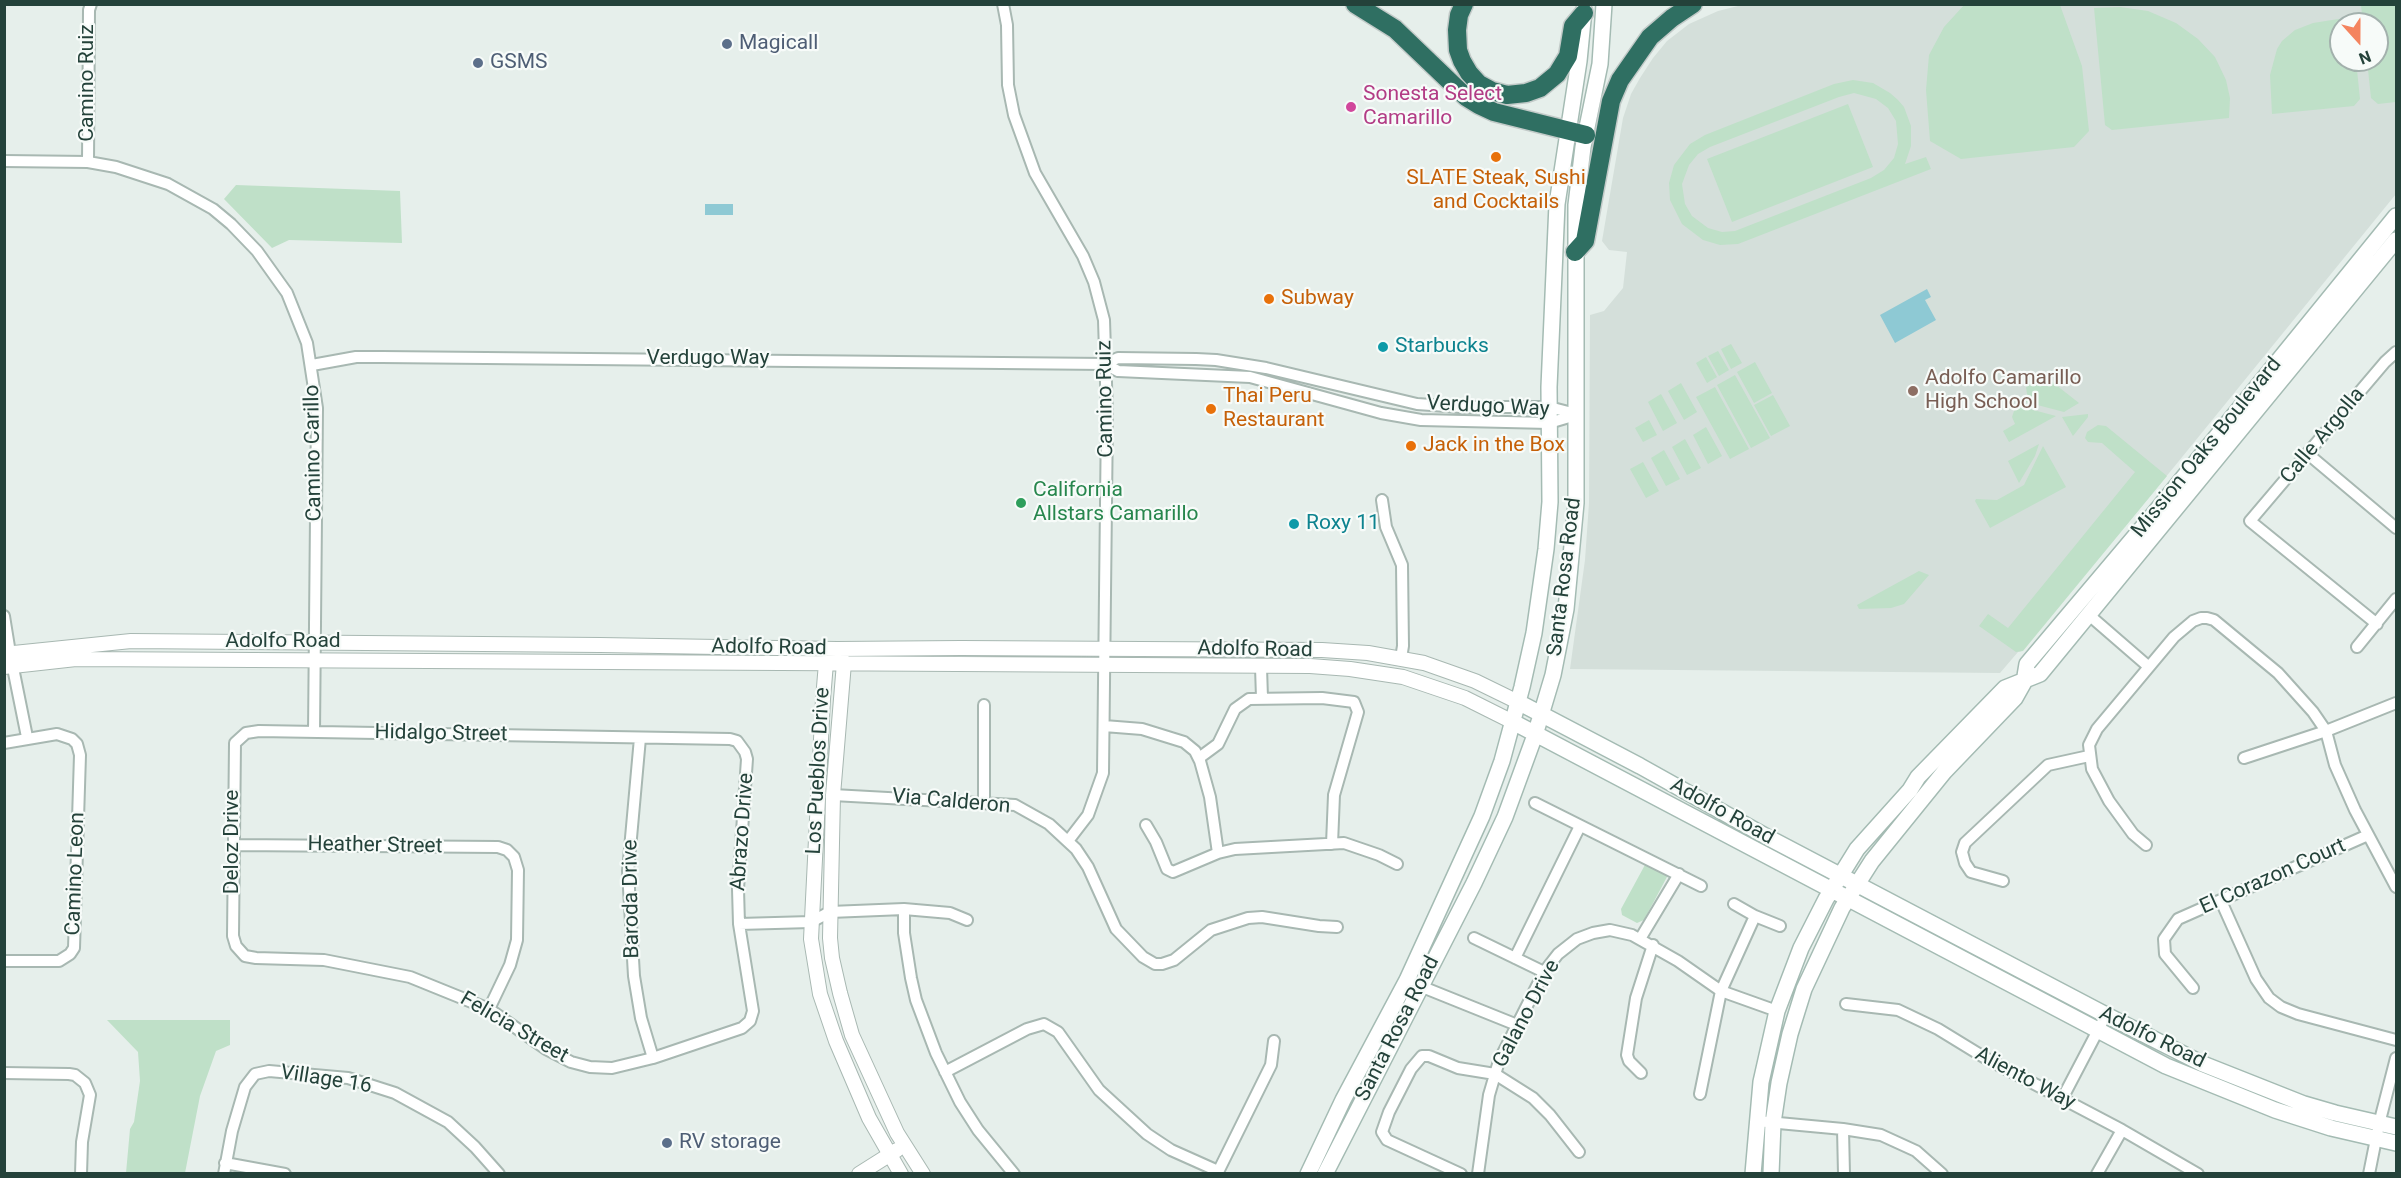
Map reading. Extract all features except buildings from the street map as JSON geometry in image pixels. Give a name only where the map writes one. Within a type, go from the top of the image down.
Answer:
[{"type":"highway","points":[[1355,4],[1395,29],[1459,90],[1479,105],[1494,112],[1586,135]]},
{"type":"highway","points":[[1464,4],[1456,30],[1458,50],[1462,61],[1479,84],[1507,95],[1526,93],[1540,88],[1557,74],[1568,56],[1573,26],[1584,9]]},
{"type":"highway","points":[[1575,252],[1585,241],[1611,101],[1620,80],[1650,37],[1671,18],[1693,4]]},
{"type":"main road","name":"Santa Rosa Road","points":[[1324,1173],[1474,883],[1505,816],[1535,735],[1560,641],[1571,563],[1576,502],[1576,206],[1586,135],[1600,64],[1604,4]]},
{"type":"main road","name":"Santa Rosa Road","points":[[1308,1173],[1343,1100],[1407,980],[1482,816],[1502,762],[1518,702],[1534,633],[1546,549],[1550,502],[1549,407],[1556,213],[1578,70],[1584,9]]},
{"type":"main road","name":"Mission Oaks Boulevard","points":[[1771,1173],[1773,1123],[1788,1043],[1804,989],[1849,898],[1872,861],[1944,772],[2015,698],[2024,682],[2027,664],[2397,216]]},
{"type":"main road","name":"Mission Oaks Boulevard","points":[[1754,1173],[1756,1121],[1761,1082],[1776,1011],[1801,948],[1832,889],[1857,849],[1910,790],[1918,777],[2005,688],[2040,674],[2397,240]]},
{"type":"main road","points":[[2078,628],[2084,609],[2180,495],[2182,489],[2179,481]]},
{"type":"main road","name":"Adolfo Road","points":[[1518,702],[1640,766],[1769,838],[1858,883],[2102,1022]]},
{"type":"main road","name":"Adolfo Road","points":[[1513,722],[1849,898],[2102,1022],[2258,1086],[2377,1131],[2397,1143]]},
{"type":"main road","name":"Adolfo Road","points":[[2377,1131],[2397,1127]]},
{"type":"street","name":"Camino Ruiz","points":[[88,162],[89,10],[91,4]]},
{"type":"street","name":"Camino Ruiz","points":[[1003,4],[1007,25],[1008,86],[1014,115],[1035,173],[1071,232],[1094,282],[1104,320],[1107,425],[1103,772],[1098,791],[1083,824],[1068,840]]},
{"type":"street","name":"Camino Carillo","points":[[4,161],[88,162],[116,166],[168,184],[213,209],[231,224],[257,251],[287,292],[307,343],[317,408],[314,732]]},
{"type":"street","name":"Calle Argolla","points":[[2378,624],[2250,521],[2385,362],[2397,352]]},
{"type":"street","name":"Verdugo Way","points":[[312,366],[356,357],[1105,364],[1118,358],[1216,360],[1266,368],[1417,404],[1461,407],[1549,407],[1576,414]]},
{"type":"street","name":"Verdugo Way","points":[[1105,364],[1118,371],[1250,377],[1382,413],[1421,420],[1549,423],[1576,414]]},
{"type":"street","points":[[2308,454],[2397,528]]},
{"type":"street","points":[[1382,500],[1386,527],[1402,566],[1403,646],[1401,658]]},
{"type":"street","points":[[2356,647],[2397,599]]},
{"type":"street","points":[[2089,615],[2149,667]]},
{"type":"street","points":[[4,616],[8,660],[27,737],[4,743]]},
{"type":"street","points":[[2146,845],[2133,834],[2098,783],[2089,756],[2089,745],[2097,729],[2187,625],[2201,618],[2214,620],[2277,673],[2302,698],[2326,731],[2335,765],[2368,836],[2397,887]]},
{"type":"street","name":"Adolfo Road","points":[[8,660],[131,641],[837,649],[1104,648],[1330,651],[1401,658],[1456,674],[1518,702]]},
{"type":"street","name":"Los Pueblos Drive","points":[[893,1167],[854,1084],[820,994],[811,922],[826,663],[837,649],[844,663],[833,795],[830,912],[832,958],[852,1035],[907,1152],[923,1173]]},
{"type":"street","name":"Adolfo Road","points":[[8,660],[315,659],[1331,667],[1403,677],[1465,698],[1513,722]]},
{"type":"street","points":[[1261,667],[1262,698]]},
{"type":"street","points":[[1199,758],[1220,741],[1237,707],[1249,699],[1328,698],[1353,701],[1357,705],[1358,712],[1334,795],[1332,844]]},
{"type":"street","points":[[2244,758],[2326,731],[2397,703]]},
{"type":"street","points":[[984,705],[984,802]]},
{"type":"street","points":[[1104,726],[1136,728],[1180,741],[1192,747],[1199,758],[1210,797],[1218,853]]},
{"type":"street","name":"Hidalgo Street","points":[[243,735],[259,731],[640,738]]},
{"type":"street","name":"Camino Leon","points":[[4,961],[59,961],[70,954],[74,948],[80,755],[76,744],[67,736],[57,734],[27,737]]},
{"type":"street","name":"Deloz Drive","points":[[240,952],[233,936],[233,845],[235,743],[243,735]]},
{"type":"street","name":"Abrazo Drive","points":[[640,738],[730,739],[737,741],[746,752],[747,774],[738,890],[739,924],[753,1011],[750,1021]]},
{"type":"street","name":"Baroda Drive","points":[[640,738],[628,871],[634,976],[641,1018],[652,1058]]},
{"type":"street","points":[[2003,880],[1971,872],[1965,864],[1962,852],[1965,843],[2048,765],[2089,756]]},
{"type":"street","name":"Via Calderon","points":[[833,795],[1015,805],[1049,824],[1068,840],[1088,867],[1116,929],[1143,957],[1155,964],[1174,960],[1211,930],[1248,918],[1262,917],[1337,927]]},
{"type":"street","points":[[1534,803],[1701,886]]},
{"type":"street","points":[[1146,825],[1170,872],[1178,872],[1218,853],[1238,848],[1332,844],[1350,844],[1397,864]]},
{"type":"street","points":[[1515,958],[1580,826]]},
{"type":"street","name":"El Corazon Court","points":[[2193,988],[2165,954],[2164,939],[2178,919],[2368,836]]},
{"type":"street","name":"Heather Street","points":[[233,845],[498,847],[507,850],[514,856],[518,874],[517,940],[510,965],[489,1009]]},
{"type":"street","points":[[1640,939],[1679,874]]},
{"type":"street","points":[[2221,901],[2256,980],[2269,998],[2281,1007],[2298,1014],[2397,1040]]},
{"type":"street","points":[[1734,904],[1780,926]]},
{"type":"street","points":[[739,924],[811,922],[830,912],[904,909],[950,913],[967,920]]},
{"type":"street","points":[[904,909],[904,933],[916,1000],[945,1072],[978,1130],[1014,1173]]},
{"type":"street","points":[[1700,1094],[1721,991],[1755,916]]},
{"type":"street","name":"Galano Drive","points":[[1478,1173],[1494,1074],[1544,972],[1565,947],[1585,936],[1610,930],[1623,932],[1653,945],[1721,991],[1776,1011]]},
{"type":"street","points":[[1474,938],[1544,972]]},
{"type":"street","points":[[1641,1073],[1629,1061],[1627,1055],[1636,998],[1653,945]]},
{"type":"street","name":"Felicia Street","points":[[240,952],[252,958],[324,960],[388,972],[428,983],[489,1009],[546,1049],[580,1065],[612,1068],[652,1058],[742,1028],[750,1021]]},
{"type":"street","points":[[1420,986],[1517,1025]]},
{"type":"street","name":"Aliento Way","points":[[1846,1004],[1898,1010],[1938,1029],[1987,1059],[2198,1173]]},
{"type":"street","points":[[2062,1098],[2102,1022]]},
{"type":"street","points":[[945,1072],[1027,1029],[1044,1024],[1058,1032],[1099,1090],[1147,1134],[1171,1150],[1218,1172],[1271,1065],[1274,1041]]},
{"type":"street","points":[[1461,1173],[1387,1140],[1383,1129],[1411,1069],[1422,1056],[1430,1056],[1458,1068],[1494,1074],[1539,1103],[1578,1152]]},
{"type":"street","points":[[2368,1173],[2397,1058]]},
{"type":"street","name":"Village 16","points":[[285,1173],[225,1168],[236,1117],[247,1083],[255,1074],[269,1071],[348,1078],[395,1093],[448,1122],[476,1146],[499,1173]]},
{"type":"street","points":[[4,1073],[69,1074],[81,1078],[86,1083],[89,1100],[82,1135],[81,1173]]},
{"type":"street","points":[[1756,1121],[1843,1129],[1881,1136],[1904,1144],[1927,1159],[1942,1173]]},
{"type":"street","points":[[1843,1129],[1844,1173]]},
{"type":"street","points":[[2097,1173],[2122,1130]]},
{"type":"street","points":[[859,1173],[893,1167],[907,1152]]},
{"type":"shaded area","name":"Adolfo Camarillo High School","points":[[1742,5],[2396,5],[2396,194],[2022,651],[2018,652],[2000,673],[1570,669],[1585,560],[1589,503],[1590,315],[1604,311],[1623,288],[1627,252],[1609,250],[1602,241],[1623,118],[1631,94],[1653,58],[1667,41],[1689,24],[1718,11]]},
{"type":"green space","points":[[1965,4],[2060,5],[2082,66],[2089,131],[2074,147],[1961,159],[1930,141],[1926,90],[1929,55],[1944,27]]},
{"type":"green space","points":[[2361,5],[2396,5],[2396,102],[2378,104],[2371,98],[2368,72],[2389,72],[2389,12],[2362,12]]},
{"type":"green space","points":[[2120,7],[2148,11],[2176,23],[2198,39],[2215,57],[2226,80],[2230,98],[2229,118],[2112,130],[2105,125],[2094,8]]},
{"type":"green space","points":[[2329,20],[2329,72],[2357,72],[2360,99],[2354,106],[2272,114],[2270,75],[2277,49],[2282,41],[2295,30],[2313,23]]},
{"type":"green space","points":[[1853,80],[1873,83],[1898,100],[1904,107],[1911,126],[1911,146],[1905,164],[1926,157],[1931,169],[1738,244],[1720,245],[1703,240],[1682,224],[1670,200],[1669,183],[1674,165],[1690,144],[1705,135],[1834,84]],"holes":[[[1854,93],[1876,99],[1888,108],[1896,121],[1898,144],[1894,158],[1884,170],[1871,178],[1735,231],[1722,232],[1708,228],[1692,216],[1685,204],[1682,184],[1689,165],[1698,154],[1710,147],[1839,97]]]},
{"type":"green space","points":[[1848,104],[1873,167],[1732,222],[1707,159]]},
{"type":"green space","points":[[236,185],[400,191],[402,243],[289,240],[272,248],[224,199]]},
{"type":"green space","points":[[1731,344],[1742,363],[1731,369],[1721,349]]},
{"type":"green space","points":[[1718,351],[1729,370],[1719,376],[1708,356]]},
{"type":"green space","points":[[1706,357],[1717,377],[1707,383],[1696,363]]},
{"type":"green space","points":[[1755,362],[1772,393],[1754,403],[1737,372]]},
{"type":"green space","points":[[2042,374],[2079,403],[2064,412],[2026,402],[2026,387]]},
{"type":"green space","points":[[1735,375],[1770,438],[1751,448],[1717,385]]},
{"type":"green space","points":[[1681,383],[1697,412],[1684,420],[1668,391]]},
{"type":"green space","points":[[1715,387],[1749,449],[1730,459],[1696,397]]},
{"type":"green space","points":[[1661,394],[1677,423],[1663,431],[1648,402]]},
{"type":"green space","points":[[1773,395],[1790,426],[1771,436],[1754,405]]},
{"type":"green space","points":[[2022,407],[2056,416],[2009,442],[2003,431],[2015,424],[2012,417],[2014,411]]},
{"type":"green space","points":[[2088,414],[2088,417],[2073,436],[2062,417]]},
{"type":"green space","points":[[1649,420],[1657,435],[1643,442],[1635,428]]},
{"type":"green space","points":[[2098,425],[2106,426],[2167,476],[2023,651],[2016,652],[1979,626],[1988,614],[2008,628],[2135,472],[2102,443],[2088,442],[2085,438],[2087,432]]},
{"type":"green space","points":[[1706,427],[1722,456],[1708,464],[1693,435]]},
{"type":"green space","points":[[1685,439],[1701,468],[1687,475],[1672,447]]},
{"type":"green space","points":[[2039,444],[2035,456],[2019,483],[2008,461]]},
{"type":"green space","points":[[2043,446],[2066,487],[1990,528],[1976,499],[1997,500],[2024,485]]},
{"type":"green space","points":[[1664,450],[1680,479],[1666,486],[1651,458]]},
{"type":"green space","points":[[1643,462],[1659,491],[1646,498],[1630,469]]},
{"type":"green space","points":[[1919,571],[1929,575],[1904,604],[1891,608],[1859,609],[1857,605]]},
{"type":"green space","points":[[1646,863],[1668,875],[1644,920],[1637,923],[1622,915],[1621,909]]},
{"type":"green space","points":[[107,1020],[230,1020],[230,1045],[216,1051],[200,1096],[185,1173],[126,1173],[130,1129],[134,1122],[140,1081],[138,1052]]},
{"type":"water","points":[[705,204],[733,204],[733,215],[705,215]]},
{"type":"water","points":[[1927,289],[1931,297],[1925,300],[1936,320],[1895,343],[1880,315]]},
{"type":"place","name":"Magicall","points":[[727,44]]},
{"type":"place","name":"GSMS","points":[[478,63]]},
{"type":"place","name":"Sonesta Select Camarillo","points":[[1351,107]]},
{"type":"place","name":"SLATE Steak, Sushi and Cocktails","points":[[1496,157]]},
{"type":"place","name":"Subway","points":[[1269,299]]},
{"type":"place","name":"Starbucks","points":[[1383,347]]},
{"type":"place","name":"Adolfo Camarillo High School","points":[[1913,391]]},
{"type":"place","name":"Thai Peru Restaurant","points":[[1211,409]]},
{"type":"place","name":"Jack in the Box","points":[[1411,446]]},
{"type":"place","name":"California Allstars Camarillo","points":[[1021,503]]},
{"type":"place","name":"Roxy 11","points":[[1294,524]]},
{"type":"place","name":"RV storage","points":[[667,1143]]}]
